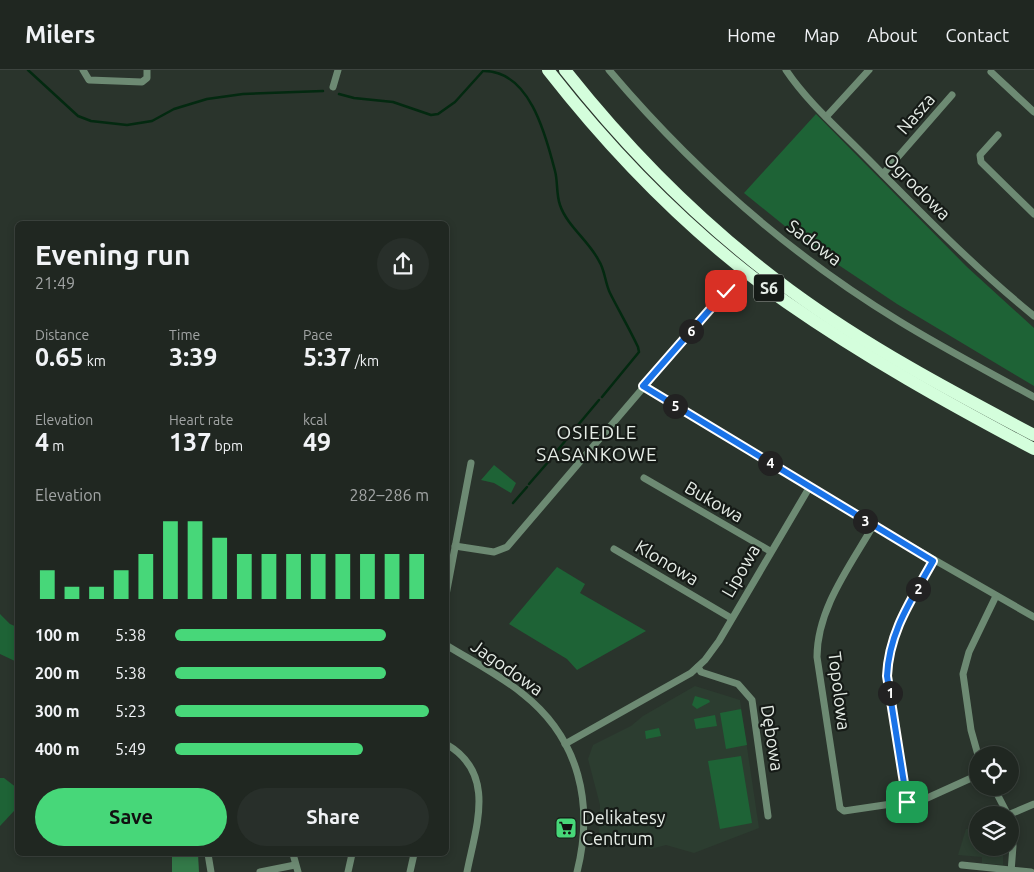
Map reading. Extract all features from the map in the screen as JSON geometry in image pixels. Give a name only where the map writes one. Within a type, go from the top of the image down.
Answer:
[{"type":"highway","name":"S6","points":[[548,70],[584,115],[643,179],[712,243],[785,301],[866,354],[1034,449]]},
{"type":"highway","name":"S6","points":[[565,70],[591,103],[652,169],[716,228],[789,289],[866,341],[1034,435]]},
{"type":"street","points":[[83,70],[89,80],[142,82],[147,78],[147,70]]},
{"type":"street","points":[[333,87],[338,70]]},
{"type":"street","name":"Sadowa","points":[[609,70],[636,102],[717,184],[804,256],[899,321],[1034,396]]},
{"type":"street","name":"Ogrodowa","points":[[786,70],[826,117],[883,174],[990,280],[1034,316]]},
{"type":"street","points":[[826,117],[869,70]]},
{"type":"street","points":[[991,72],[1034,112]]},
{"type":"street","name":"Nasza","points":[[883,174],[952,95]]},
{"type":"street","points":[[998,135],[980,155],[980,162],[1034,214]]},
{"type":"street","points":[[456,546],[494,552],[507,547],[726,291]]},
{"type":"street","points":[[643,386],[873,526],[1034,617]]},
{"type":"street","points":[[449,580],[471,463]]},
{"type":"street","name":"Bukowa","points":[[644,478],[770,552]]},
{"type":"street","name":"Lipowa","points":[[565,744],[698,667],[720,641],[731,618],[809,488]]},
{"type":"street","name":"Topolowa","points":[[873,526],[830,603],[822,621],[818,648],[840,808],[844,811],[907,802]]},
{"type":"street","name":"Klonowa","points":[[614,549],[731,618]]},
{"type":"street","points":[[933,561],[896,629],[888,655],[887,676],[907,802],[931,798],[969,779]]},
{"type":"street","points":[[975,746],[971,730],[963,674],[969,652],[996,596]]},
{"type":"street","name":"Jagodowa","points":[[449,648],[514,686],[549,720],[565,744],[578,774],[585,812],[584,842],[577,872]]},
{"type":"street","name":"Dębowa","points":[[698,667],[701,672],[742,686],[752,700],[768,816]]},
{"type":"street","points":[[449,746],[468,762],[478,783],[480,808],[467,872]]},
{"type":"street","points":[[1019,810],[1034,804]]},
{"type":"street","points":[[208,856],[211,872]]},
{"type":"street","points":[[348,872],[352,856]]},
{"type":"street","points":[[410,872],[414,856]]},
{"type":"street","points":[[1011,871],[1012,856]]},
{"type":"street","points":[[962,865],[1030,872]]},
{"type":"street","points":[[260,872],[296,868]]},
{"type":"shaded area","points":[[695,686],[740,700],[759,828],[694,853],[666,845],[651,849],[599,834],[600,805],[588,759],[593,745],[631,726],[643,716]]},
{"type":"shaded area","points":[[969,828],[969,856],[958,855],[966,829]]},
{"type":"shaded area","points":[[970,856],[1003,856],[1003,865],[982,863],[982,857]]},
{"type":"green space","points":[[816,114],[967,267],[1034,328],[1034,386],[897,304],[807,244],[744,193]]},
{"type":"green space","points":[[494,465],[516,483],[511,493],[494,483],[481,480]]},
{"type":"green space","points":[[557,567],[585,584],[580,593],[646,631],[577,670],[567,659],[509,624]]},
{"type":"green space","points":[[0,614],[15,626],[15,661],[0,654]]},
{"type":"green space","points":[[695,696],[710,702],[697,709],[692,705]]},
{"type":"green space","points":[[741,709],[747,745],[726,749],[720,713]]},
{"type":"green space","points":[[715,715],[717,726],[696,729],[694,719]]},
{"type":"green space","points":[[659,728],[661,736],[646,739],[645,731]]},
{"type":"green space","points":[[741,756],[752,823],[720,829],[708,761]]},
{"type":"green space","points":[[0,778],[4,778],[15,786],[15,803],[14,811],[0,826]]},
{"type":"green space","points":[[172,856],[198,856],[199,872],[172,872]]},
{"type":"waterway","points":[[28,70],[78,116],[91,121],[127,125],[152,121],[174,109],[207,99],[243,94],[323,91]]},
{"type":"waterway","points":[[339,94],[354,98],[393,102],[431,115],[438,114],[455,102],[483,71],[499,74],[513,81],[524,93],[541,124],[547,140],[563,213],[595,254],[604,272],[610,293],[638,347],[639,352],[602,397]]},
{"type":"waterway","points":[[578,425],[599,400]]},
{"type":"waterway","points":[[551,458],[576,428]]},
{"type":"waterway","points":[[529,484],[549,461]]},
{"type":"waterway","points":[[513,503],[527,487]]},
{"type":"place","name":"Delikatesy Centrum","points":[[566,828]]},
{"type":"district","name":"OSIEDLE SASANKOWE","points":[[597,443]]},
{"type":"route","points":[[726,291],[643,386],[804,483],[809,488],[933,561],[892,637],[888,655],[887,676],[907,802]]}]
